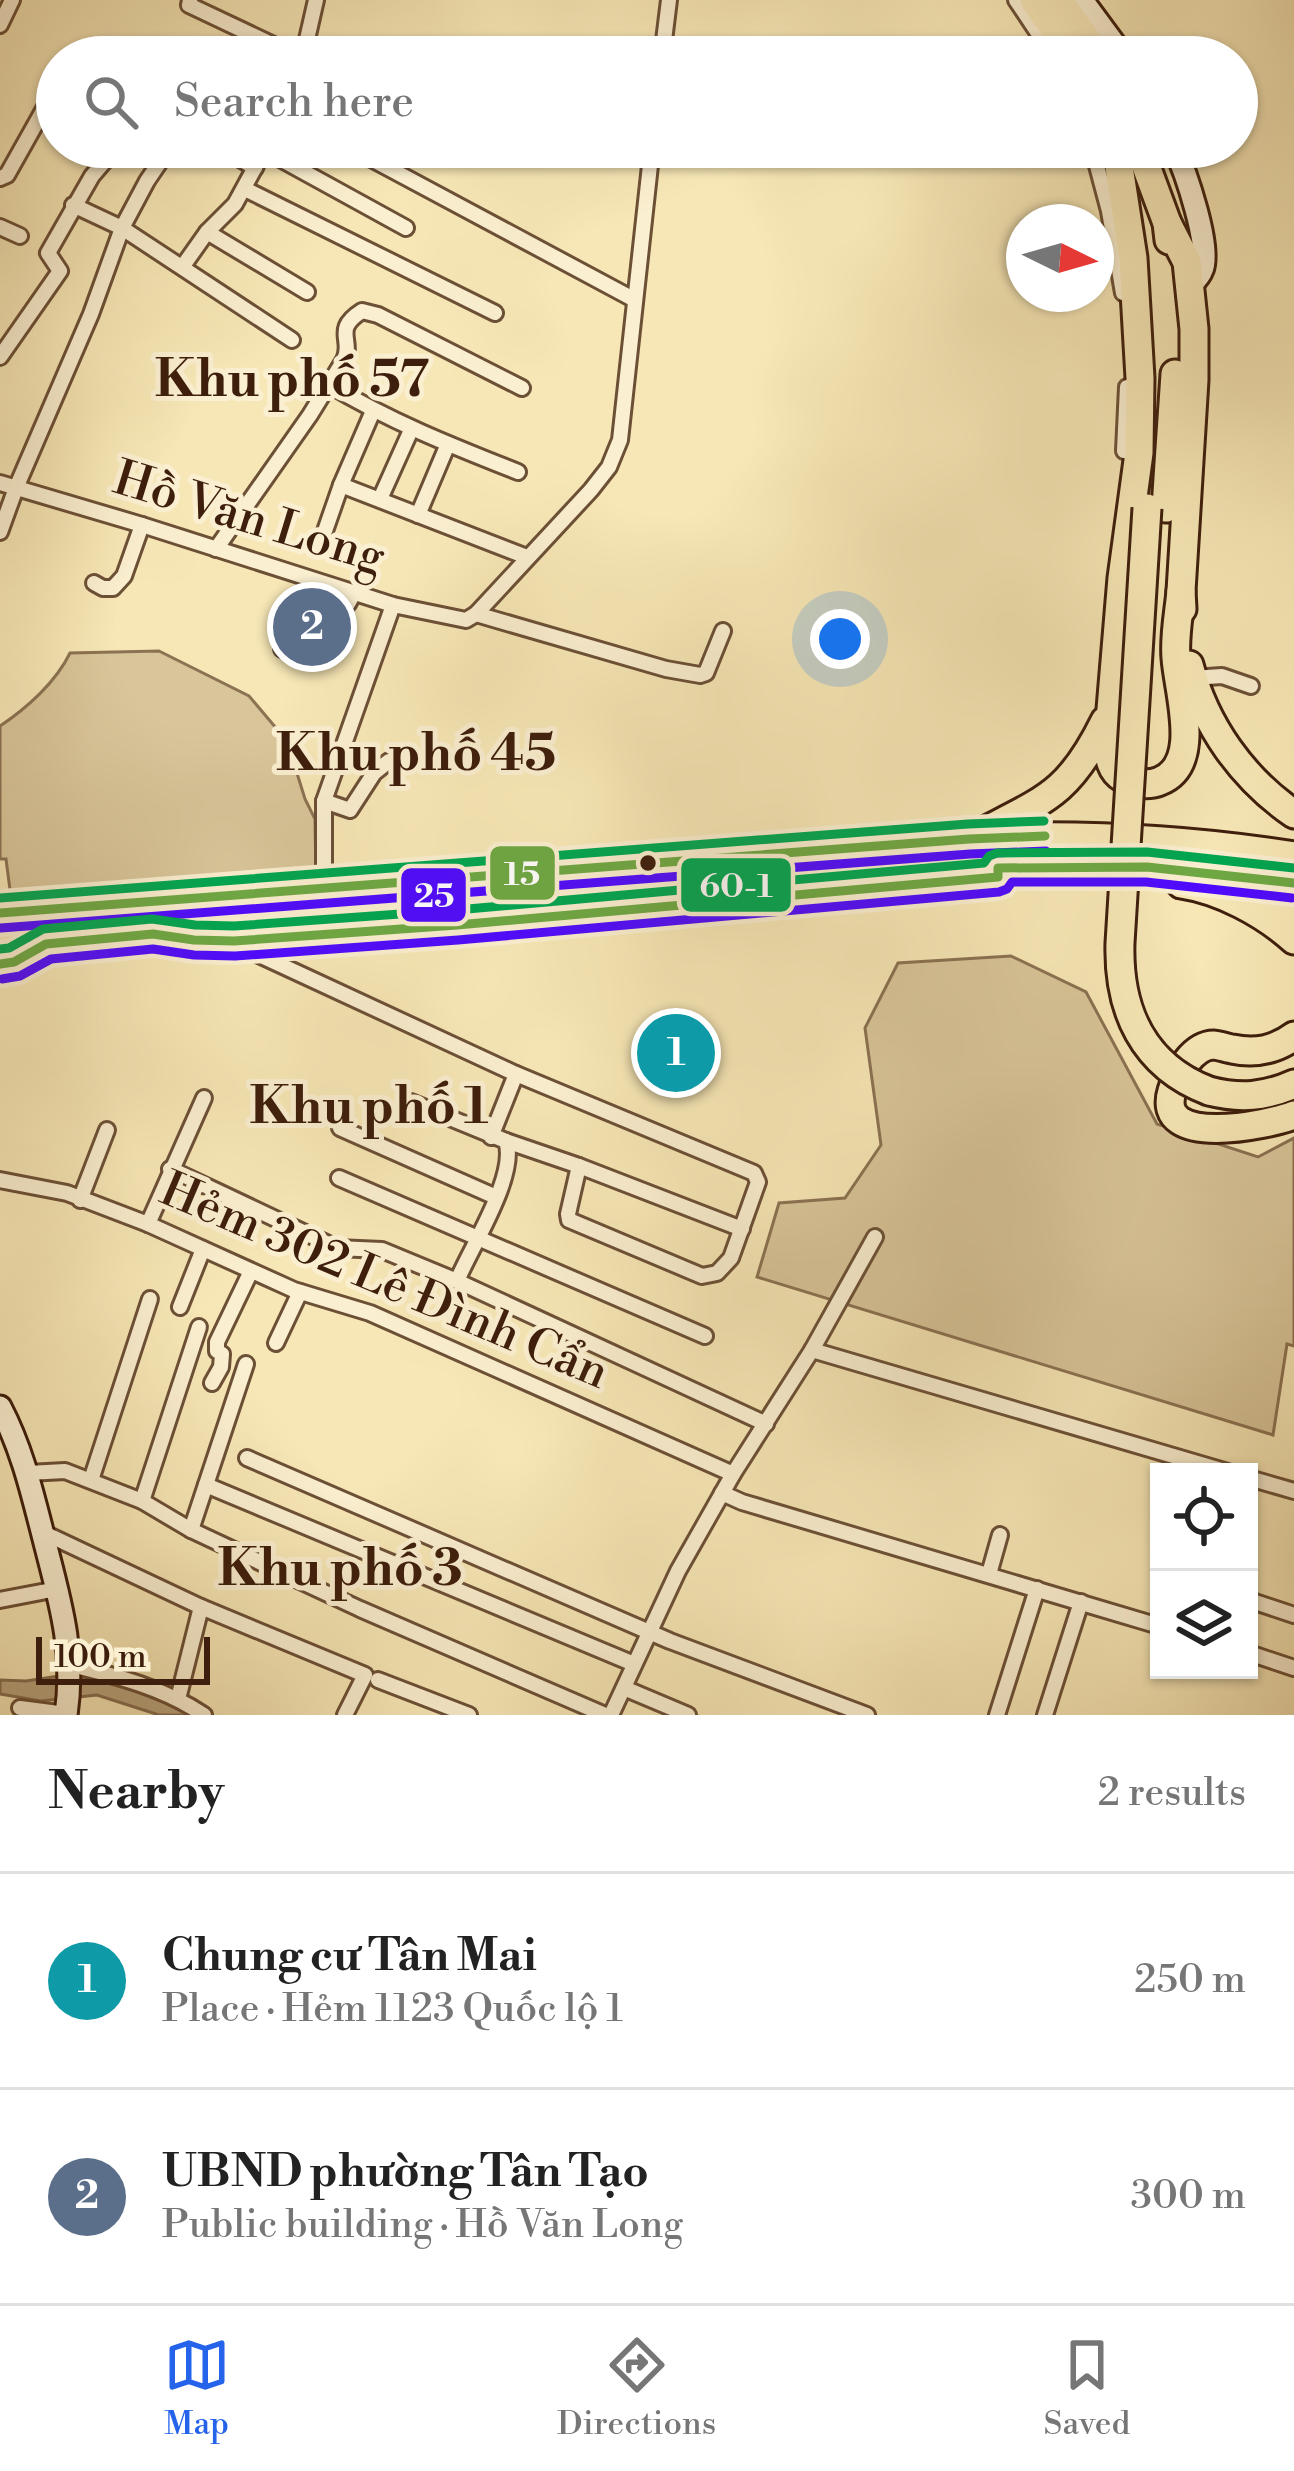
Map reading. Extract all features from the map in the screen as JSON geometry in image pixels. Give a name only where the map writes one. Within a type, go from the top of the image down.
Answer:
[{"type":"highway","points":[[1034,0],[1059,36]]},
{"type":"highway","points":[[1058,0],[1084,36]]},
{"type":"highway","points":[[1119,168],[1136,290],[1140,378],[1138,453],[1108,745],[1119,776],[1141,784],[1158,783],[1171,775],[1185,742],[1175,654],[1194,380],[1187,262],[1147,168]]},
{"type":"highway","points":[[1122,168],[1140,225],[1151,296],[1156,508]]},
{"type":"highway","points":[[1167,223],[1176,358],[1156,508],[1120,943],[1121,987],[1133,1022],[1156,1056],[1179,1076],[1214,1085],[1234,1097],[1258,1096],[1294,1084]]},
{"type":"highway","points":[[1181,591],[1185,646],[1196,687],[1218,735],[1251,778],[1294,814]]},
{"type":"highway","points":[[969,839],[1058,790],[1077,771],[1110,711]]},
{"type":"highway","points":[[7,937],[175,901],[969,839],[1054,836],[1167,841],[1294,856]]},
{"type":"highway","points":[[7,937],[114,921],[949,852],[1104,850],[1242,857],[1294,866]]},
{"type":"highway","points":[[7,937],[153,934],[1102,866],[1294,883]]},
{"type":"highway","points":[[1206,872],[1276,902],[1291,930]]},
{"type":"highway","points":[[153,934],[234,941],[457,925],[998,873],[1191,885],[1291,930]]},
{"type":"highway","points":[[114,921],[175,901]]},
{"type":"highway","points":[[1294,1036],[1256,1052],[1204,1047],[1184,1066],[1170,1101],[1181,1122],[1199,1127],[1235,1128],[1294,1115]]},
{"type":"highway","points":[[1214,1085],[1255,1081],[1294,1066]]},
{"type":"street","points":[[0,25],[12,0]]},
{"type":"street","points":[[307,36],[316,0]]},
{"type":"street","points":[[665,36],[669,0]]},
{"type":"street","points":[[1016,0],[1040,36]]},
{"type":"street","points":[[1082,0],[1109,36]]},
{"type":"street","points":[[185,2],[257,36]]},
{"type":"street","points":[[0,178],[20,154],[36,119]]},
{"type":"street","points":[[0,357],[60,272],[48,254],[99,168]]},
{"type":"street","points":[[0,532],[8,486],[91,314],[122,228],[156,168]]},
{"type":"street","points":[[183,266],[245,189],[255,168]]},
{"type":"street","points":[[300,168],[406,228]]},
{"type":"street","points":[[388,168],[635,300]]},
{"type":"street","points":[[476,614],[591,490],[620,440],[650,168]]},
{"type":"street","points":[[1097,168],[1124,305],[1124,451],[1138,453]]},
{"type":"street","points":[[1182,168],[1204,249],[1202,271],[1190,286]]},
{"type":"street","points":[[245,189],[495,313]]},
{"type":"street","points":[[74,205],[122,228],[292,340]]},
{"type":"street","points":[[0,227],[20,236]]},
{"type":"street","points":[[207,232],[308,292]]},
{"type":"street","points":[[217,549],[348,353],[346,328],[362,310],[521,388]]},
{"type":"street","points":[[328,384],[411,430],[518,472]]},
{"type":"street","points":[[325,531],[374,411]]},
{"type":"street","points":[[380,499],[411,430]]},
{"type":"street","points":[[418,515],[448,444]]},
{"type":"street","points":[[341,484],[527,557]]},
{"type":"street","name":"Hồ Văn Long","points":[[8,486],[393,605],[466,620],[476,614],[666,669],[706,674],[723,631]]},
{"type":"street","points":[[94,584],[113,588],[124,576],[142,525]]},
{"type":"street","points":[[282,649],[306,591],[348,604],[354,593]]},
{"type":"street","points":[[324,889],[324,801],[393,605]]},
{"type":"street","points":[[1196,687],[1222,676],[1251,686]]},
{"type":"street","points":[[324,801],[350,810],[374,773],[389,761]]},
{"type":"street","points":[[234,941],[516,1074],[754,1173],[758,1182],[725,1267],[717,1274],[702,1276],[569,1220],[579,1166]]},
{"type":"street","points":[[499,1139],[516,1074]]},
{"type":"street","points":[[148,1224],[204,1098]]},
{"type":"street","points":[[411,1102],[742,1229]]},
{"type":"street","points":[[340,1128],[496,1197]]},
{"type":"street","points":[[80,1200],[107,1130]]},
{"type":"street","points":[[458,1281],[510,1154],[499,1139]]},
{"type":"street","points":[[170,1169],[337,1248],[382,1250],[458,1281],[766,1424]]},
{"type":"street","points":[[340,1178],[706,1336]]},
{"type":"street","name":"Hẻm 302 Lê Đình Cẩn","points":[[0,1180],[68,1193],[300,1292],[370,1313],[733,1474]]},
{"type":"street","points":[[28,1473],[65,1471],[142,1501],[190,1530],[360,1609],[608,1715],[631,1691],[634,1664],[658,1636],[678,1571],[731,1497],[733,1474],[814,1351],[875,1237]]},
{"type":"street","points":[[180,1307],[203,1249]]},
{"type":"street","points":[[212,1383],[221,1367],[218,1342],[251,1271]]},
{"type":"street","points":[[276,1343],[300,1292]]},
{"type":"street","points":[[91,1480],[150,1299]]},
{"type":"street","points":[[142,1501],[199,1328]]},
{"type":"street","points":[[814,1351],[1197,1463]]},
{"type":"street","points":[[190,1530],[246,1364]]},
{"type":"street","points":[[0,1408],[28,1473],[58,1589],[70,1671],[66,1713],[20,1708]]},
{"type":"street","points":[[247,1458],[658,1636],[867,1715]]},
{"type":"street","points":[[1258,1481],[1294,1491]]},
{"type":"street","points":[[206,1485],[634,1664]]},
{"type":"street","points":[[731,1497],[1150,1624]]},
{"type":"street","points":[[42,1532],[201,1606],[470,1715]]},
{"type":"street","points":[[989,1574],[1000,1535]]},
{"type":"street","points":[[0,1600],[58,1589]]},
{"type":"street","points":[[998,1715],[1037,1589]]},
{"type":"street","points":[[1045,1715],[1081,1602]]},
{"type":"street","points":[[1258,1603],[1294,1615]]},
{"type":"street","points":[[178,1699],[201,1606]]},
{"type":"street","points":[[1258,1656],[1294,1668]]},
{"type":"street","points":[[70,1671],[114,1676],[178,1699],[204,1715]]},
{"type":"street","points":[[346,1715],[371,1678]]},
{"type":"street","points":[[631,1691],[688,1715]]},
{"type":"shaded area","points":[[159,651],[249,696],[287,741],[315,819],[316,882],[12,905],[6,859],[0,859],[0,726],[40,694],[70,653]]},
{"type":"shaded area","points":[[1011,956],[1086,992],[1157,1124],[1258,1157],[1294,1138],[1294,1346],[1287,1344],[1273,1435],[757,1277],[779,1203],[845,1198],[881,1145],[865,1028],[898,963]]},
{"type":"shaded area","points":[[59,1676],[163,1695],[198,1715],[159,1715],[97,1695],[41,1701],[0,1694],[0,1680]]},
{"type":"transit line","name":"60-1","points":[[0,898],[1044,821]]},
{"type":"transit line","name":"15","points":[[0,913],[1045,836]]},
{"type":"transit line","name":"25","points":[[1,928],[1046,851]]},
{"type":"transit line","name":"60-1","points":[[0,949],[43,929],[152,919],[234,926],[456,910],[984,863],[997,853],[1147,852],[1294,868]]},
{"type":"transit line","name":"15","points":[[0,964],[14,962],[46,944],[153,934],[234,941],[457,925],[998,877],[998,868],[1147,867],[1294,883]]},
{"type":"transit line","name":"25","points":[[2,979],[20,976],[51,959],[153,949],[235,956],[458,940],[999,892],[1012,882],[1146,882],[1292,898]]},
{"type":"place","name":"UBND phường Tân Tạo","points":[[312,627]]},
{"type":"place","name":"Chung cư Tân Mai","points":[[676,1053]]},
{"type":"district","name":"Khu phố 57","points":[[292,381]]},
{"type":"district","name":"Khu phố 45","points":[[416,755]]},
{"type":"district","name":"Khu phố 1","points":[[369,1108]]},
{"type":"district","name":"Khu phố 3","points":[[340,1570]]}]
